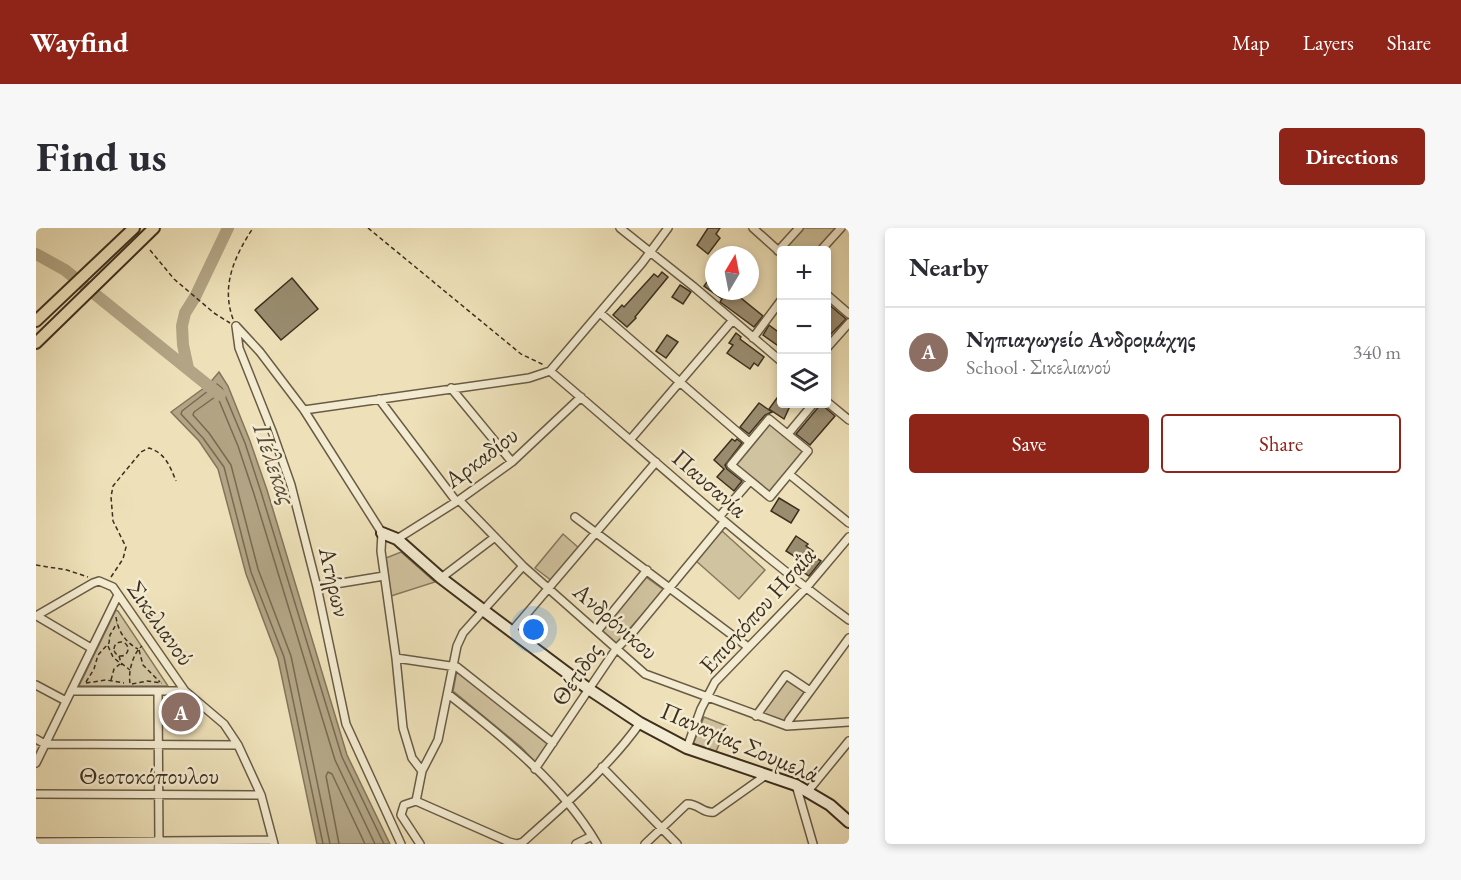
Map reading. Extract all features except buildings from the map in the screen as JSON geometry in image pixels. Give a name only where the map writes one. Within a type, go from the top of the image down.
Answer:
[{"type":"main road","points":[[38,340],[154,228]]},
{"type":"main road","points":[[36,321],[130,232]]},
{"type":"street","points":[[620,228],[777,358]]},
{"type":"street","points":[[304,410],[529,378],[550,371],[668,228]]},
{"type":"street","points":[[753,228],[777,249]]},
{"type":"street","points":[[785,246],[799,228]]},
{"type":"street","points":[[825,246],[841,228]]},
{"type":"street","points":[[831,298],[849,314]]},
{"type":"street","points":[[753,338],[781,300]]},
{"type":"street","points":[[600,313],[749,442]]},
{"type":"street","points":[[630,440],[732,321]]},
{"type":"street","points":[[831,343],[849,323]]},
{"type":"street","points":[[236,326],[260,352],[304,410],[382,532],[381,552],[403,728],[412,758],[422,771]]},
{"type":"street","name":"Ατήρων","points":[[236,326],[239,348],[276,440],[291,485],[317,587],[346,724],[401,844]]},
{"type":"street","name":"Παυσανία","points":[[550,371],[722,520],[849,620]]},
{"type":"street","points":[[451,388],[512,462]]},
{"type":"street","name":"Αρκαδίου","points":[[397,539],[512,462],[581,397]]},
{"type":"street","name":"Ανδρόνικου","points":[[379,399],[457,500],[523,566],[645,674],[787,726],[849,722]]},
{"type":"street","points":[[831,405],[849,420]]},
{"type":"street","points":[[788,434],[810,408]]},
{"type":"street","points":[[769,419],[788,434],[808,451],[770,497],[731,465],[769,419]]},
{"type":"street","points":[[512,631],[656,462]]},
{"type":"street","points":[[789,474],[849,524]]},
{"type":"street","name":"Θέτιδος","points":[[535,769],[616,649],[670,587],[750,481]]},
{"type":"street","points":[[575,517],[748,647]]},
{"type":"street","name":"Παναγίας Σουμελά","points":[[382,532],[397,539],[441,578],[483,610],[590,690],[639,723],[687,748],[796,785],[830,805],[849,822]]},
{"type":"street","points":[[441,578],[495,537]]},
{"type":"street","name":"Επισκόπου Ησαΐα","points":[[687,748],[706,697],[715,682],[806,588],[849,537]]},
{"type":"street","points":[[416,801],[422,771],[438,740],[457,646],[463,633],[523,566]]},
{"type":"street","points":[[598,630],[647,570]]},
{"type":"street","points":[[317,587],[384,576]]},
{"type":"street","points":[[92,648],[36,616],[87,586],[103,582]]},
{"type":"street","name":"Σικελιανού","points":[[103,582],[113,586],[185,691],[224,724],[238,745],[261,795],[274,842]]},
{"type":"street","points":[[36,762],[118,595]]},
{"type":"street","points":[[787,726],[789,720],[849,638]]},
{"type":"street","points":[[396,658],[454,666],[462,670],[553,744]]},
{"type":"street","points":[[756,716],[786,675],[810,691]]},
{"type":"street","points":[[36,684],[66,701]]},
{"type":"street","points":[[71,691],[185,691]]},
{"type":"street","points":[[158,692],[159,842]]},
{"type":"street","points":[[448,694],[504,737],[567,803],[597,844]]},
{"type":"street","points":[[420,844],[401,815],[404,805],[416,801],[508,842],[517,844],[523,842],[567,803],[602,767],[639,723]]},
{"type":"street","points":[[36,739],[45,744],[238,745]]},
{"type":"street","points":[[808,791],[849,741]]},
{"type":"street","points":[[602,767],[677,844]]},
{"type":"street","points":[[645,844],[687,804],[695,805],[707,812],[717,810],[766,775]]},
{"type":"street","points":[[796,785],[813,844]]},
{"type":"street","name":"Θεοτοκόπουλου","points":[[36,794],[261,795]]},
{"type":"street","points":[[576,844],[592,836]]},
{"type":"street","points":[[40,842],[274,842]]},
{"type":"path","points":[[236,326],[227,298],[228,282],[238,252],[253,228]]},
{"type":"path","points":[[368,228],[521,354],[541,362],[550,371]]},
{"type":"path","points":[[150,250],[174,279],[214,313],[236,326]]},
{"type":"path","points":[[36,565],[67,570],[103,582],[118,569],[126,552],[126,547],[113,521],[111,497],[113,486],[119,477],[141,452],[149,448],[162,454],[176,481]]},
{"type":"path","points":[[116,610],[117,623],[126,639],[138,649],[143,665],[160,682],[168,686]]},
{"type":"path","points":[[86,683],[94,669],[98,655],[107,645],[117,623]]},
{"type":"path","points":[[110,636],[117,643],[124,643]]},
{"type":"path","points":[[124,643],[126,639]]},
{"type":"path","points":[[117,643],[114,650],[119,655],[122,664]]},
{"type":"path","points":[[124,643],[127,646],[126,652]]},
{"type":"path","points":[[107,645],[110,653],[131,670]]},
{"type":"path","points":[[130,684],[129,676],[133,657],[142,646]]},
{"type":"path","points":[[119,655],[126,652]]},
{"type":"path","points":[[126,652],[133,657]]},
{"type":"path","points":[[111,681],[114,669],[122,664]]},
{"type":"path","points":[[79,686],[86,683],[111,681],[130,684],[140,681],[160,682]]},
{"type":"shaded area","points":[[802,228],[837,228],[821,246],[786,246]]},
{"type":"shaded area","points":[[769,425],[803,450],[803,454],[771,492],[767,492],[735,465]]},
{"type":"shaded area","points":[[722,531],[765,570],[739,599],[695,560]]},
{"type":"shaded area","points":[[563,534],[579,548],[552,581],[535,568]]},
{"type":"shaded area","points":[[401,552],[435,582],[391,596],[386,558]]},
{"type":"shaded area","points":[[646,577],[664,590],[614,644],[602,633],[602,630]]},
{"type":"shaded area","points":[[116,610],[118,611],[168,686],[79,686]]},
{"type":"shaded area","points":[[457,670],[549,743],[536,763],[521,747],[453,691]]},
{"type":"shaded area","points":[[787,680],[807,692],[785,724],[761,715]]},
{"type":"shaded area","points":[[704,717],[727,726],[715,754],[692,747]]},
{"type":"water","points":[[219,372],[228,386],[267,490],[347,755],[390,844],[317,844],[278,659],[246,574],[218,469],[199,441],[171,412],[208,385]]},
{"type":"waterway","points":[[188,368],[183,345],[182,326],[185,313],[228,228]]},
{"type":"waterway","name":"Πέλεκας","points":[[36,254],[65,270],[220,395]]},
{"type":"place","name":"Νηπιαγωγείο Ανδρομάχης","points":[[181,712]]}]
